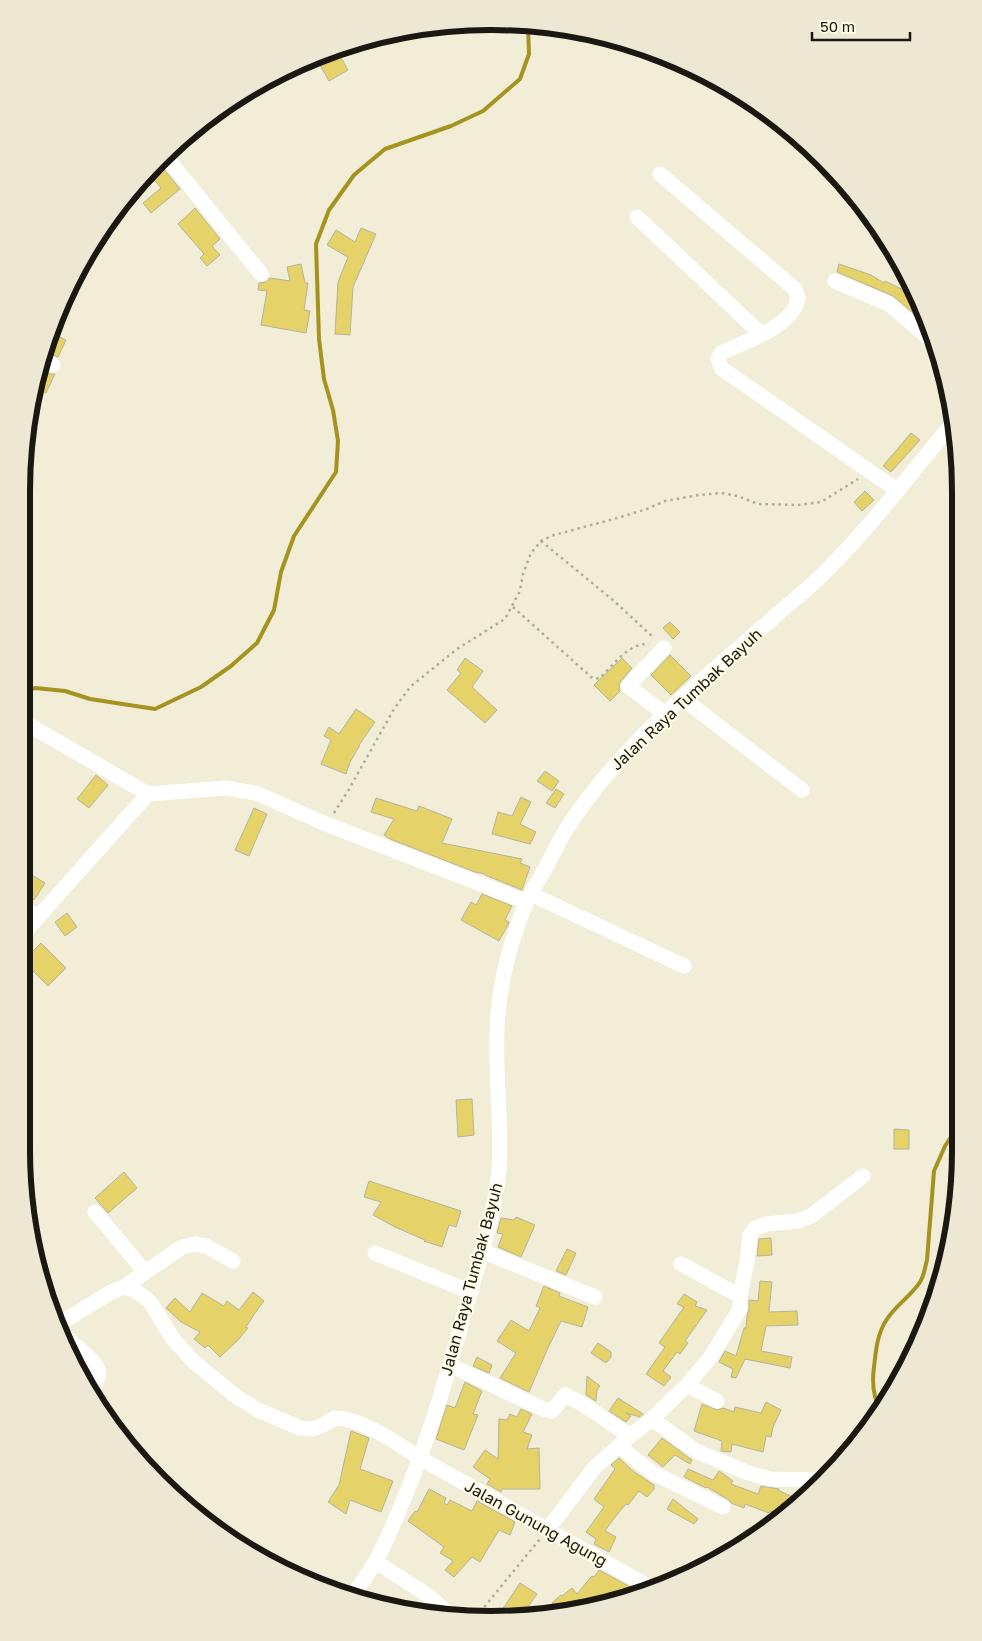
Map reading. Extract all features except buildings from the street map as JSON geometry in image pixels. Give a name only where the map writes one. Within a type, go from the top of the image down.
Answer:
[{"type":"street","points":[[169,161],[261,274]]},
{"type":"street","points":[[660,174],[795,290],[798,298],[794,309],[783,321],[721,353],[718,359],[721,368],[898,491]]},
{"type":"street","points":[[637,217],[761,334]]},
{"type":"street","points":[[835,281],[889,304],[925,334]]},
{"type":"street","name":"Jalan Raya Tumbak Bayuh","points":[[356,1591],[376,1562],[385,1544],[420,1458],[450,1365],[482,1251],[499,1172],[497,1033],[500,996],[509,950],[529,898],[571,821],[606,775],[682,698],[822,576],[857,539],[948,430]]},
{"type":"street","points":[[664,648],[628,686],[665,714]]},
{"type":"street","points":[[682,698],[802,790]]},
{"type":"street","points":[[30,726],[148,794],[225,788],[256,793],[326,824],[529,898],[684,966]]},
{"type":"street","points":[[30,926],[148,794]]},
{"type":"street","points":[[30,912],[38,917]]},
{"type":"street","points":[[548,1529],[595,1467],[652,1419],[687,1385],[710,1358],[740,1309],[740,1296],[750,1235],[755,1228],[766,1224],[798,1221],[811,1216],[863,1176]]},
{"type":"street","points":[[95,1212],[145,1272]]},
{"type":"street","points":[[63,1321],[111,1292],[124,1287],[182,1247],[195,1244],[206,1246],[233,1261]]},
{"type":"street","points":[[482,1251],[595,1297]]},
{"type":"street","points":[[375,1253],[471,1292]]},
{"type":"street","points":[[681,1264],[740,1296]]},
{"type":"street","name":"Jalan Gunung Agung","points":[[124,1287],[133,1289],[151,1302],[173,1339],[193,1361],[234,1395],[258,1410],[300,1428],[321,1426],[335,1418],[361,1424],[384,1435],[420,1458],[645,1585]]},
{"type":"street","points":[[73,1344],[98,1368],[95,1385]]},
{"type":"street","points":[[450,1365],[543,1409],[552,1411],[565,1395],[581,1403],[624,1441],[653,1473],[723,1507]]},
{"type":"street","points":[[687,1385],[717,1401]]},
{"type":"street","points":[[652,1419],[696,1452],[746,1472],[769,1479],[813,1480]]},
{"type":"street","points":[[376,1562],[428,1596],[442,1608]]},
{"type":"path","points":[[326,824],[348,792],[394,709],[410,686],[457,649],[504,619],[520,590],[523,574],[531,553],[542,541],[554,535],[614,519],[665,501],[699,495],[722,493],[738,496],[758,504],[798,505],[821,502],[869,471]]},
{"type":"path","points":[[542,541],[614,601],[664,648]]},
{"type":"path","points":[[512,607],[591,678],[601,677],[631,649],[646,644],[664,648]]},
{"type":"path","points":[[481,1611],[548,1529]]},
{"type":"waterway","points":[[30,690],[35,688],[65,691],[90,699],[155,709],[201,687],[231,666],[257,643],[274,610],[281,572],[294,536],[336,472],[338,441],[333,410],[324,379],[319,339],[316,244],[329,210],[354,175],[385,149],[451,126],[483,111],[520,79],[529,54],[528,32]]},
{"type":"waterway","points":[[876,1402],[873,1373],[879,1336],[891,1314],[913,1291],[922,1277],[927,1260],[934,1171],[945,1146],[952,1136]]}]
